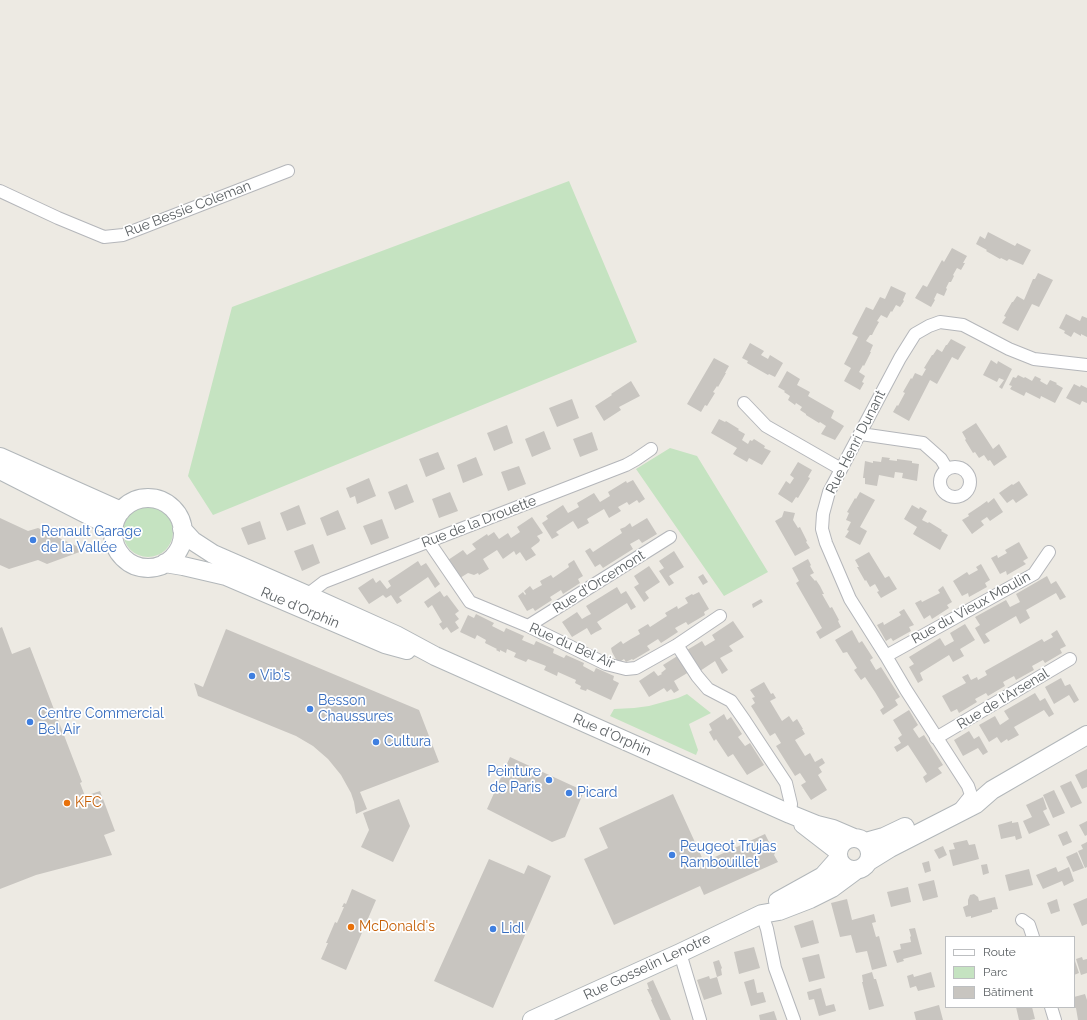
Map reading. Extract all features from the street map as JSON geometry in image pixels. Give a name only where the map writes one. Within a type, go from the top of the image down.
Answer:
[{"type":"main road","points":[[0,458],[121,511]]},
{"type":"main road","points":[[0,470],[104,523],[113,532]]},
{"type":"main road","points":[[148,498],[167,504],[180,520],[182,529],[182,539],[179,549],[173,557],[165,563],[146,568],[130,563],[123,558],[114,541],[113,532],[115,521],[121,511],[129,504],[148,498]]},
{"type":"main road","name":"Rue d'Orphin","points":[[182,529],[193,541],[212,554],[301,600]]},
{"type":"main road","name":"Rue d'Orphin","points":[[165,563],[226,576],[301,600],[396,635],[434,656],[790,814],[860,840]]},
{"type":"main road","name":"Rue Gosselin Lenotre","points":[[762,914],[779,911],[810,899],[832,888],[890,848],[976,804],[992,790],[1087,735]]},
{"type":"main road","name":"Rue Gosselin Lenotre","points":[[860,840],[884,837],[971,795],[992,790]]},
{"type":"main road","name":"Rue d'Orphin","points":[[790,814],[838,855]]},
{"type":"main road","points":[[849,839],[860,840],[869,846],[870,851],[862,866],[849,870],[841,864],[838,855],[840,846],[849,839]]},
{"type":"main road","name":"Rue Gosselin Lenotre","points":[[532,1020],[762,914],[776,902],[823,876],[838,855]]},
{"type":"street","name":"Rue Bessie Coleman","points":[[0,191],[58,218],[104,237],[123,235],[288,171]]},
{"type":"street","name":"Rue Henri Dunant","points":[[971,795],[968,786],[936,738],[850,599],[835,565],[822,529],[822,514],[829,492],[841,468],[861,434],[900,358],[915,334],[928,326],[940,322],[963,325],[1009,349],[1034,359],[1087,365]]},
{"type":"street","points":[[744,403],[766,426],[841,468]]},
{"type":"street","points":[[861,434],[923,443],[942,459],[947,469]]},
{"type":"street","name":"Rue de la Drouette","points":[[301,600],[324,582],[626,465],[651,449]]},
{"type":"street","name":"Rue d'Orcemont","points":[[528,626],[670,537]]},
{"type":"street","name":"Rue du Bel Air","points":[[429,542],[470,602],[528,626],[606,664],[626,669],[636,668],[720,616]]},
{"type":"street","name":"Rue du Vieux Moulin","points":[[886,656],[1034,574],[1049,552]]},
{"type":"street","points":[[677,644],[697,676],[708,689],[731,701],[745,721],[786,783],[791,804],[790,814]]},
{"type":"street","name":"Rue de l'Arsenal","points":[[936,738],[1070,659]]},
{"type":"street","points":[[955,815],[971,795]]},
{"type":"street","points":[[762,914],[776,968],[794,1020]]},
{"type":"street","points":[[1022,920],[1029,925],[1033,936]]},
{"type":"street","points":[[680,953],[700,1020]]},
{"type":"street","points":[[1051,1008],[1055,1020]]},
{"type":"green space","points":[[569,181],[637,342],[213,515],[188,476],[232,307]]},
{"type":"green space","points":[[670,448],[697,456],[768,572],[724,596],[636,469]]},
{"type":"green space","points":[[153,507],[158,508],[166,514],[172,522],[172,542],[166,550],[158,556],[143,557],[138,556],[130,550],[124,542],[123,527],[124,522],[130,514],[138,508]]},
{"type":"green space","points":[[687,694],[711,713],[689,724],[698,750],[696,755],[610,716],[614,709],[649,706]]},
{"type":"building","points":[[988,232],[1015,246],[1017,243],[1031,250],[1023,265],[1009,259],[1007,261],[1001,258],[1000,259],[976,244],[980,236],[985,239]]},
{"type":"building","points":[[952,248],[967,256],[963,263],[965,263],[961,270],[957,268],[951,282],[949,282],[946,288],[947,289],[944,296],[937,293],[931,307],[915,298],[923,285],[927,287],[942,260],[944,262]]},
{"type":"building","points":[[1038,273],[1053,280],[1039,307],[1032,304],[1018,331],[1002,323],[1006,317],[1004,316],[1017,296],[1024,300],[1033,279],[1035,279]]},
{"type":"building","points":[[891,286],[906,293],[903,300],[904,301],[900,307],[896,305],[887,318],[881,315],[872,335],[870,335],[866,341],[873,345],[864,366],[863,365],[859,372],[865,376],[862,382],[864,383],[860,390],[844,381],[851,368],[844,364],[858,337],[852,334],[866,307],[873,310],[880,297],[885,299]]},
{"type":"building","points":[[1066,314],[1080,321],[1082,316],[1087,318],[1087,337],[1081,334],[1081,336],[1074,332],[1071,337],[1059,328]]},
{"type":"building","points":[[951,339],[966,347],[958,360],[952,357],[937,384],[930,380],[909,421],[893,412],[905,393],[903,392],[911,378],[912,379],[915,373],[922,376],[926,369],[924,368],[932,355],[937,349],[942,352]]},
{"type":"building","points":[[750,343],[764,351],[761,355],[768,359],[770,355],[783,363],[775,377],[769,374],[768,375],[747,363],[748,361],[742,358]]},
{"type":"building","points":[[714,358],[729,366],[718,387],[717,386],[713,392],[715,393],[707,406],[705,405],[701,412],[687,404]]},
{"type":"building","points":[[991,360],[997,364],[998,361],[1012,369],[1002,389],[999,387],[1004,380],[999,378],[997,382],[983,375]]},
{"type":"building","points":[[787,371],[800,379],[797,385],[810,392],[808,396],[834,411],[831,418],[844,426],[835,440],[821,434],[826,426],[806,415],[800,410],[802,407],[796,403],[795,405],[788,400],[790,396],[778,387]]},
{"type":"building","points":[[1018,375],[1032,381],[1035,376],[1047,385],[1050,380],[1063,388],[1055,403],[1041,396],[1040,399],[1026,392],[1024,396],[1010,389],[1012,386],[1009,385],[1013,377],[1016,378]]},
{"type":"building","points":[[631,381],[640,396],[619,407],[621,410],[604,421],[595,406]]},
{"type":"building","points":[[1074,384],[1087,388],[1087,403],[1082,401],[1080,405],[1066,398]]},
{"type":"building","points":[[572,399],[579,418],[557,427],[549,408]]},
{"type":"building","points":[[719,419],[725,422],[726,421],[745,434],[742,440],[748,444],[750,440],[752,441],[754,439],[765,446],[764,448],[771,451],[762,465],[749,458],[747,462],[733,454],[737,448],[711,433]]},
{"type":"building","points":[[976,423],[993,449],[999,444],[1007,457],[994,466],[984,455],[979,458],[975,452],[973,453],[965,440],[966,439],[962,432]]},
{"type":"building","points":[[507,425],[513,443],[494,451],[487,433]]},
{"type":"building","points":[[544,431],[551,449],[532,457],[525,439]]},
{"type":"building","points":[[592,432],[598,450],[580,457],[573,439]]},
{"type":"building","points":[[438,452],[445,469],[426,477],[419,459]]},
{"type":"building","points":[[476,457],[483,475],[463,483],[457,465]]},
{"type":"building","points":[[882,457],[890,458],[889,460],[897,461],[897,459],[912,461],[912,463],[919,464],[917,481],[902,478],[903,473],[895,472],[894,478],[879,475],[877,486],[865,484],[865,478],[863,478],[865,461],[873,463],[873,461],[881,462]]},
{"type":"building","points":[[798,462],[812,470],[808,477],[810,478],[798,498],[796,497],[792,503],[778,494],[786,481],[790,484],[794,478],[790,475]]},
{"type":"building","points":[[519,466],[526,484],[508,491],[501,472]]},
{"type":"building","points":[[369,478],[376,496],[357,504],[355,496],[350,498],[346,488]]},
{"type":"building","points":[[633,480],[645,499],[639,503],[637,500],[629,505],[627,502],[618,507],[621,511],[609,518],[604,509],[587,519],[589,523],[578,529],[573,521],[556,532],[559,535],[552,539],[542,523],[548,519],[546,516],[563,505],[568,513],[579,507],[577,503],[594,493],[600,502],[610,496],[608,492],[626,481],[627,483]]},
{"type":"building","points":[[1019,481],[1028,495],[1016,503],[1013,499],[1007,503],[999,493]]},
{"type":"building","points":[[407,484],[414,502],[395,510],[388,492]]},
{"type":"building","points":[[450,492],[458,511],[439,518],[432,499]]},
{"type":"building","points":[[860,492],[875,500],[860,527],[867,531],[860,545],[845,537],[849,531],[847,530],[851,522],[846,520],[849,513],[847,512]]},
{"type":"building","points":[[994,498],[1003,512],[990,521],[987,517],[981,521],[984,525],[972,534],[962,520],[969,516],[968,514]]},
{"type":"building","points":[[299,505],[306,524],[287,531],[280,513]]},
{"type":"building","points":[[912,505],[927,511],[922,520],[928,523],[929,522],[948,535],[940,550],[913,534],[917,527],[904,519]]},
{"type":"building","points":[[338,510],[346,529],[327,536],[320,518]]},
{"type":"building","points":[[784,511],[795,513],[793,520],[798,528],[800,527],[810,548],[795,556],[775,521],[782,517]]},
{"type":"building","points":[[532,517],[543,533],[537,536],[540,540],[539,542],[531,548],[536,555],[526,561],[520,552],[516,555],[514,551],[503,559],[497,550],[483,559],[489,569],[479,575],[478,573],[474,575],[468,573],[460,578],[448,560],[463,550],[467,555],[476,549],[472,544],[487,534],[488,536],[494,532],[499,539],[508,533],[511,538],[520,532],[517,527]]},
{"type":"building","name":"Renault Garage de la Vallée","points":[[0,518],[28,531],[38,528],[85,550],[47,564],[38,560],[9,569],[0,565]]},
{"type":"building","points":[[647,518],[657,534],[642,543],[639,539],[630,544],[633,549],[603,568],[600,564],[595,567],[585,551],[590,548],[593,552],[622,533],[620,529],[630,523],[632,527]]},
{"type":"building","points":[[382,519],[389,538],[371,545],[363,526]]},
{"type":"building","points":[[260,521],[266,539],[248,545],[241,528]]},
{"type":"building","points":[[1019,542],[1028,558],[1023,561],[1026,564],[1007,575],[1006,571],[1000,574],[991,558],[997,555],[998,558],[1007,553],[1005,550]]},
{"type":"building","points":[[313,544],[320,563],[302,571],[294,551]]},
{"type":"building","points":[[674,551],[684,567],[669,576],[674,583],[669,586],[659,571],[664,568],[659,561]]},
{"type":"building","points":[[869,552],[885,578],[889,576],[897,589],[881,598],[877,592],[879,591],[875,584],[870,587],[866,580],[865,581],[857,567],[859,567],[855,560]]},
{"type":"building","points":[[808,559],[814,573],[810,575],[820,586],[824,594],[822,594],[830,608],[832,607],[841,627],[820,639],[816,632],[822,628],[796,583],[799,581],[792,568]]},
{"type":"building","points":[[574,560],[583,576],[578,579],[580,583],[563,594],[561,590],[550,597],[552,600],[535,611],[533,608],[527,611],[518,596],[523,592],[525,595],[526,594],[524,591],[530,586],[533,590],[542,585],[540,581],[551,575],[553,578],[569,567],[568,564]]},
{"type":"building","points":[[418,561],[421,566],[426,563],[440,584],[435,588],[428,577],[399,597],[402,601],[397,604],[391,595],[386,598],[383,595],[369,604],[358,588],[373,578],[376,583],[380,580],[387,589],[391,586],[388,581]]},
{"type":"building","points":[[981,564],[990,580],[985,583],[987,587],[969,597],[968,593],[962,596],[953,581],[967,572],[969,575],[978,570],[976,567]]},
{"type":"building","points":[[649,566],[660,582],[645,592],[649,598],[644,602],[634,587],[639,584],[634,576]]},
{"type":"building","points":[[703,574],[708,582],[703,585],[698,577]]},
{"type":"building","points":[[1047,576],[1051,584],[1056,581],[1066,597],[1060,600],[1056,593],[1026,610],[1030,618],[1020,624],[1016,616],[985,634],[990,641],[984,644],[975,628],[980,625],[975,617],[1006,600],[1010,607],[1020,602],[1016,594]]},
{"type":"building","points":[[943,586],[952,602],[947,605],[949,608],[932,619],[930,615],[924,619],[915,603],[921,600],[922,602],[940,593],[938,590]]},
{"type":"building","points":[[617,587],[621,594],[626,591],[636,607],[631,610],[627,603],[597,622],[602,629],[591,635],[587,628],[572,637],[562,622],[577,612],[582,619],[591,614],[586,606]]},
{"type":"building","points":[[440,591],[444,597],[447,595],[459,611],[455,614],[459,619],[455,622],[459,628],[451,633],[447,627],[443,630],[439,624],[442,622],[432,605],[428,608],[424,602]]},
{"type":"building","points":[[699,592],[709,609],[704,612],[705,615],[688,625],[686,622],[675,628],[678,632],[661,643],[658,639],[647,646],[650,650],[633,660],[632,659],[626,662],[624,659],[618,663],[611,648],[621,641],[623,644],[640,634],[638,630],[648,624],[650,627],[667,616],[665,613],[677,606],[678,609],[688,603],[685,598]]},
{"type":"building","points":[[761,599],[763,602],[753,608],[752,604]]},
{"type":"building","points":[[904,609],[914,625],[909,627],[911,631],[893,641],[891,638],[886,641],[877,625],[883,622],[884,625],[901,615],[899,612]]},
{"type":"building","points":[[476,614],[494,623],[492,626],[504,632],[506,628],[524,636],[522,640],[534,645],[536,641],[554,649],[553,653],[564,658],[566,655],[584,663],[583,666],[594,672],[596,668],[614,676],[613,680],[619,683],[611,700],[587,689],[586,691],[580,689],[581,686],[575,683],[576,680],[558,672],[557,676],[544,670],[546,666],[528,659],[526,662],[514,657],[516,653],[507,649],[506,653],[500,650],[500,652],[485,643],[486,640],[477,635],[475,639],[460,632],[468,615],[474,618]]},
{"type":"building","points":[[733,621],[744,637],[729,646],[733,651],[720,658],[728,670],[722,674],[715,661],[700,671],[687,650],[702,641],[705,646],[715,640],[712,635]]},
{"type":"building","points":[[965,624],[975,640],[960,649],[964,656],[953,662],[949,655],[920,673],[923,680],[918,683],[909,667],[914,664],[909,657],[940,638],[945,646],[954,641],[950,633]]},
{"type":"building","name":"Centre Commercial Bel Air","points":[[2,627],[12,654],[30,647],[82,782],[80,783],[85,796],[100,791],[115,831],[104,835],[112,855],[36,875],[0,889],[0,628]]},
{"type":"building","points":[[226,629],[419,710],[439,762],[360,792],[367,809],[356,814],[351,793],[341,775],[328,759],[313,746],[296,736],[198,696],[194,683],[203,687]]},
{"type":"building","points":[[852,630],[859,643],[862,641],[873,658],[870,660],[876,670],[881,667],[900,697],[895,700],[898,705],[883,715],[880,710],[884,707],[875,692],[865,677],[861,680],[854,670],[857,668],[847,652],[843,653],[835,640]]},
{"type":"building","points":[[1057,630],[1066,646],[1060,649],[1062,653],[1045,663],[1043,660],[1032,666],[1034,670],[1016,680],[1014,676],[1003,682],[1005,686],[988,696],[986,693],[975,699],[977,702],[959,713],[957,709],[951,712],[942,696],[966,683],[962,677],[968,674],[971,680],[977,677],[978,680],[987,675],[985,671],[1042,639],[1044,642],[1053,637],[1051,634]]},
{"type":"building","points":[[679,655],[689,672],[674,681],[679,690],[674,693],[671,689],[667,692],[664,688],[649,697],[639,681],[654,671],[658,676],[662,674],[661,673],[666,669],[663,665]]},
{"type":"building","points":[[1061,678],[1065,686],[1070,684],[1079,700],[1074,703],[1069,695],[1054,704],[1045,687]]},
{"type":"building","points":[[764,682],[771,694],[773,693],[776,698],[770,701],[782,721],[789,716],[793,722],[797,719],[803,729],[805,734],[795,740],[805,756],[810,753],[815,762],[822,758],[825,763],[819,767],[822,772],[818,775],[827,790],[811,800],[801,785],[806,782],[800,773],[795,776],[776,746],[781,743],[775,733],[770,736],[751,706],[755,703],[752,698],[755,697],[750,690]]},
{"type":"building","points":[[1035,693],[1040,701],[1045,698],[1054,714],[1049,717],[1044,710],[1014,727],[1019,735],[1008,741],[1007,739],[1001,743],[997,737],[989,742],[979,725],[995,716],[1000,725],[1009,719],[1004,711]]},
{"type":"building","points":[[909,710],[918,725],[913,729],[919,738],[924,735],[943,765],[938,768],[942,773],[926,783],[923,777],[927,774],[908,745],[897,752],[894,747],[901,743],[898,738],[902,735],[893,720]]},
{"type":"building","points":[[724,714],[727,720],[731,717],[742,734],[738,737],[745,746],[750,743],[764,765],[747,775],[733,754],[728,757],[716,739],[714,741],[709,732],[712,730],[709,724]]},
{"type":"building","points":[[969,731],[974,739],[979,736],[988,752],[983,755],[978,748],[963,756],[954,740]]},
{"type":"building","points":[[510,757],[584,791],[565,837],[552,842],[487,809]]},
{"type":"building","points":[[1087,769],[1087,787],[1082,789],[1075,775]]},
{"type":"building","points":[[1071,781],[1082,803],[1071,808],[1060,786]]},
{"type":"building","points":[[1054,790],[1065,813],[1053,818],[1043,795]]},
{"type":"building","points":[[673,794],[704,862],[765,834],[774,848],[774,855],[778,862],[704,895],[700,886],[614,925],[584,859],[608,848],[599,828]]},
{"type":"building","points":[[1043,797],[1047,809],[1043,811],[1050,825],[1029,834],[1023,821],[1032,817],[1026,805]]},
{"type":"building","points":[[399,799],[410,826],[393,862],[361,847],[369,830],[363,813]]},
{"type":"building","points":[[1012,821],[1012,823],[1018,822],[1022,838],[1016,840],[1015,836],[1001,839],[998,825]]},
{"type":"building","points":[[1087,821],[1087,835],[1085,836],[1079,825]]},
{"type":"building","points":[[1067,831],[1072,842],[1063,846],[1058,835]]},
{"type":"building","points":[[967,840],[969,845],[975,844],[979,859],[953,866],[949,850],[955,849],[953,843]]},
{"type":"building","points":[[1087,842],[1087,867],[1085,868],[1078,851],[1083,849],[1081,845]]},
{"type":"building","points":[[943,846],[947,855],[939,859],[934,850]]},
{"type":"building","points":[[1077,852],[1084,868],[1073,872],[1066,857]]},
{"type":"building","name":"Lidl","points":[[489,859],[524,874],[528,865],[551,876],[493,1008],[434,981]]},
{"type":"building","points":[[929,861],[931,871],[925,873],[922,863]]},
{"type":"building","points":[[987,864],[989,873],[983,875],[981,865]]},
{"type":"building","points":[[1056,867],[1058,872],[1069,867],[1074,881],[1064,886],[1062,881],[1043,889],[1036,875]]},
{"type":"building","points":[[1029,869],[1033,885],[1009,891],[1005,875]]},
{"type":"building","points":[[934,880],[938,897],[923,901],[918,884]]},
{"type":"building","points":[[908,887],[911,902],[891,907],[887,892]]},
{"type":"building","points":[[352,889],[376,900],[346,970],[321,959],[335,922],[337,923],[344,907],[342,907],[344,903],[346,904]]},
{"type":"building","points":[[974,894],[978,897],[979,901],[995,897],[998,909],[971,918],[971,916],[966,917],[963,907],[968,905],[970,895]]},
{"type":"building","points":[[1087,898],[1087,924],[1082,926],[1073,904]]},
{"type":"building","points":[[847,899],[852,920],[874,914],[876,922],[872,923],[876,937],[879,936],[887,966],[872,970],[867,951],[856,953],[851,935],[840,937],[831,903]]},
{"type":"building","points":[[1057,899],[1060,911],[1051,914],[1047,903]]},
{"type":"building","points":[[813,920],[819,943],[801,948],[794,926]]},
{"type":"building","points":[[915,928],[922,954],[903,959],[904,961],[897,963],[893,951],[901,949],[900,944],[911,942],[909,929]]},
{"type":"building","points":[[754,947],[760,968],[739,974],[734,952]]},
{"type":"building","points":[[819,954],[825,978],[809,982],[802,958]]},
{"type":"building","points":[[1082,957],[1083,960],[1087,959],[1087,973],[1081,975],[1076,959]]},
{"type":"building","points":[[719,960],[722,968],[722,975],[717,977],[713,962]]},
{"type":"building","points":[[1075,961],[1079,973],[1075,975]]},
{"type":"building","points":[[872,972],[874,979],[876,979],[884,1006],[869,1010],[862,982],[862,975]]},
{"type":"building","points":[[931,972],[935,987],[918,991],[916,986],[910,988],[907,976],[913,974],[914,977]]},
{"type":"building","points":[[709,976],[710,979],[717,977],[722,994],[704,1000],[697,980]]},
{"type":"building","points":[[754,979],[757,993],[763,992],[766,1002],[751,1006],[744,982]]},
{"type":"building","points":[[653,980],[671,1020],[660,1020],[651,1000],[652,999],[647,989],[649,989],[647,983]]},
{"type":"building","points":[[821,988],[826,1006],[834,1004],[836,1011],[819,1016],[814,999],[809,1000],[807,992]]},
{"type":"building","points":[[1085,994],[1087,1000],[1087,1020],[1078,1020],[1075,1008],[1075,997]]},
{"type":"building","points":[[939,1005],[943,1020],[916,1020],[914,1012]]},
{"type":"building","points":[[1016,1008],[1032,1008],[1035,1019],[1019,1020]]},
{"type":"building","points":[[774,1011],[777,1020],[760,1020],[759,1015]]},
{"type":"place","name":"Renault Garage de la Vallée","points":[[33,540]]},
{"type":"place","name":"Vib's","points":[[252,676]]},
{"type":"place","name":"Besson Chaussures","points":[[310,709]]},
{"type":"place","name":"Centre Commercial Bel Air","points":[[30,722]]},
{"type":"place","name":"Cultura","points":[[376,742]]},
{"type":"place","name":"Peinture de Paris","points":[[549,780]]},
{"type":"place","name":"Picard","points":[[569,793]]},
{"type":"place","name":"KFC","points":[[67,803]]},
{"type":"place","name":"Peugeot Trujas Rambouillet","points":[[672,855]]},
{"type":"place","name":"McDonald's","points":[[351,927]]},
{"type":"place","name":"Lidl","points":[[493,929]]}]
